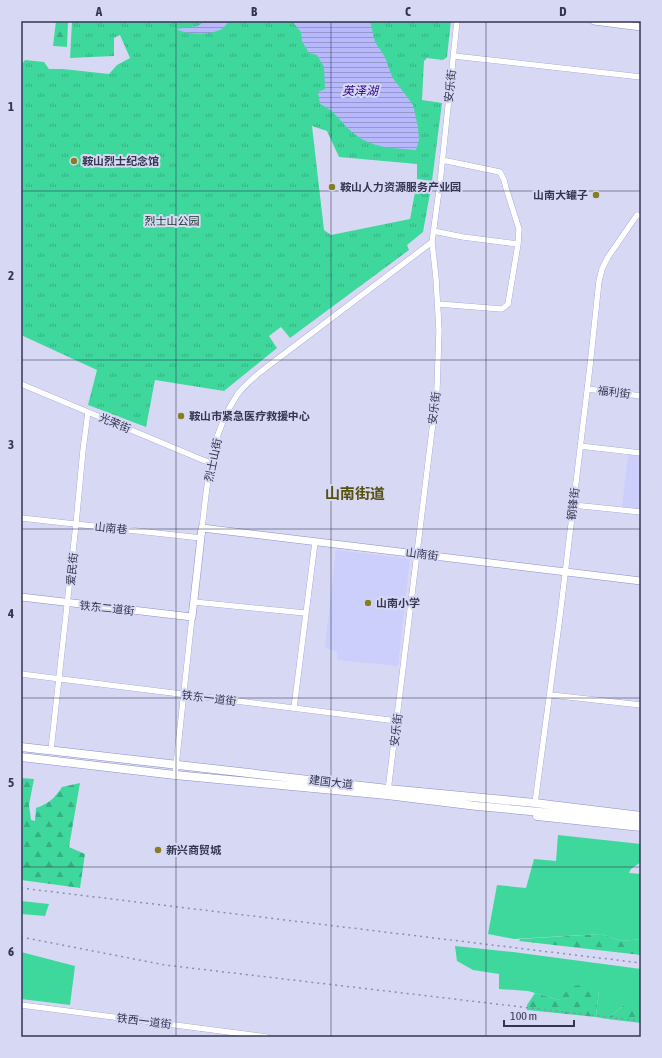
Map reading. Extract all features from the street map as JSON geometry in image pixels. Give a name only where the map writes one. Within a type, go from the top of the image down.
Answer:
[{"type":"highway","name":"建国大道","points":[[21,746],[176,764],[388,792],[477,806],[639,821]]},
{"type":"highway","name":"建国大道","points":[[21,757],[175,775],[535,803],[639,821]]},
{"type":"highway","points":[[477,806],[526,815],[639,821]]},
{"type":"main road","points":[[594,21],[641,27]]},
{"type":"main road","name":"山南街","points":[[202,528],[641,581]]},
{"type":"main road","name":"烈士山街","points":[[192,617],[202,528]]},
{"type":"main road","name":"铁东二道街","points":[[21,597],[68,604],[192,617]]},
{"type":"street","name":"安乐街","points":[[388,792],[437,389],[439,330],[432,242],[458,21]]},
{"type":"street","points":[[454,56],[641,77]]},
{"type":"street","points":[[438,304],[502,309],[508,304],[519,229],[504,180],[500,172],[442,160]]},
{"type":"street","name":"钢锋街","points":[[535,803],[551,695],[588,389],[599,281],[602,269],[608,257],[639,216]]},
{"type":"street","points":[[433,230],[463,237],[518,244]]},
{"type":"street","name":"烈士山街","points":[[202,528],[210,463],[214,444],[221,426],[238,394],[259,373],[432,242]]},
{"type":"street","name":"光荣街","points":[[21,384],[210,463]]},
{"type":"street","name":"福利街","points":[[588,389],[641,396]]},
{"type":"street","name":"爱民街","points":[[51,750],[88,412]]},
{"type":"street","points":[[580,446],[641,453]]},
{"type":"street","points":[[573,505],[641,512]]},
{"type":"street","name":"山南巷","points":[[21,518],[201,538]]},
{"type":"street","points":[[294,708],[315,542]]},
{"type":"street","points":[[194,602],[306,613]]},
{"type":"street","name":"烈士山街","points":[[175,775],[192,617]]},
{"type":"street","name":"铁东一道街","points":[[21,674],[397,721]]},
{"type":"street","points":[[551,695],[641,705]]},
{"type":"street","name":"铁西一道街","points":[[21,1005],[266,1037]]},
{"type":"shaded area","points":[[628,455],[641,456],[641,509],[622,507]]},
{"type":"shaded area","name":"山南小学","points":[[336,550],[410,559],[398,666],[338,660],[337,652],[325,647]]},
{"type":"green space","points":[[56,21],[68,21],[67,47],[53,46]]},
{"type":"green space","name":"烈士山公园","points":[[73,21],[451,21],[447,57],[443,60],[427,58],[424,61],[422,100],[442,103],[432,181],[417,179],[417,164],[339,157],[327,131],[312,126],[324,230],[331,235],[410,219],[416,187],[431,188],[423,232],[407,245],[409,250],[290,338],[281,327],[269,336],[277,348],[224,391],[155,380],[146,427],[88,405],[97,370],[21,335],[21,65],[25,60],[44,62],[49,69],[109,74],[117,65],[130,58],[120,35],[114,38],[114,56],[70,58]]},
{"type":"green space","points":[[21,778],[34,779],[29,805],[31,820],[35,821],[36,808],[51,800],[62,787],[80,783],[69,847],[85,854],[80,888],[21,880]]},
{"type":"green space","points":[[558,835],[641,844],[641,862],[631,869],[629,873],[641,874],[641,939],[622,941],[601,934],[514,939],[488,934],[497,885],[526,888],[534,859],[556,861]]},
{"type":"green space","points":[[21,901],[49,904],[45,916],[21,914]]},
{"type":"green space","points":[[601,934],[622,941],[641,939],[641,955],[519,941],[520,939]]},
{"type":"green space","points":[[455,946],[641,969],[641,1006],[623,1006],[607,1019],[596,1017],[599,990],[559,1000],[528,991],[499,989],[499,974],[473,970],[457,961]]},
{"type":"green space","points":[[21,952],[75,966],[70,1005],[21,999]]},
{"type":"green space","points":[[588,985],[599,990],[596,1017],[527,1010],[527,1005],[535,993],[559,1000],[571,986]]},
{"type":"green space","points":[[623,1006],[641,1006],[641,1023],[607,1019]]},
{"type":"water","points":[[205,21],[229,21],[220,30],[210,33],[198,34],[176,29],[198,26]]},
{"type":"water","name":"英泽湖","points":[[292,21],[370,21],[375,42],[385,57],[392,77],[413,105],[418,127],[419,140],[416,150],[381,146],[365,141],[351,131],[329,109],[320,104],[318,92],[325,89],[324,67],[317,55],[309,53],[302,41],[301,32]]},
{"type":"railway","points":[[21,888],[641,963]]},
{"type":"railway","points":[[21,937],[165,965],[641,1021]]},
{"type":"place","name":"鞍山烈士纪念馆","points":[[74,161]]},
{"type":"place","name":"鞍山人力资源服务产业园","points":[[332,187]]},
{"type":"place","name":"山南大罐子","points":[[596,195]]},
{"type":"place","name":"鞍山市紧急医疗救援中心","points":[[181,416]]},
{"type":"place","name":"山南小学","points":[[368,603]]},
{"type":"place","name":"新兴商贸城","points":[[158,850]]},
{"type":"district","name":"山南街道","points":[[355,494]]}]
